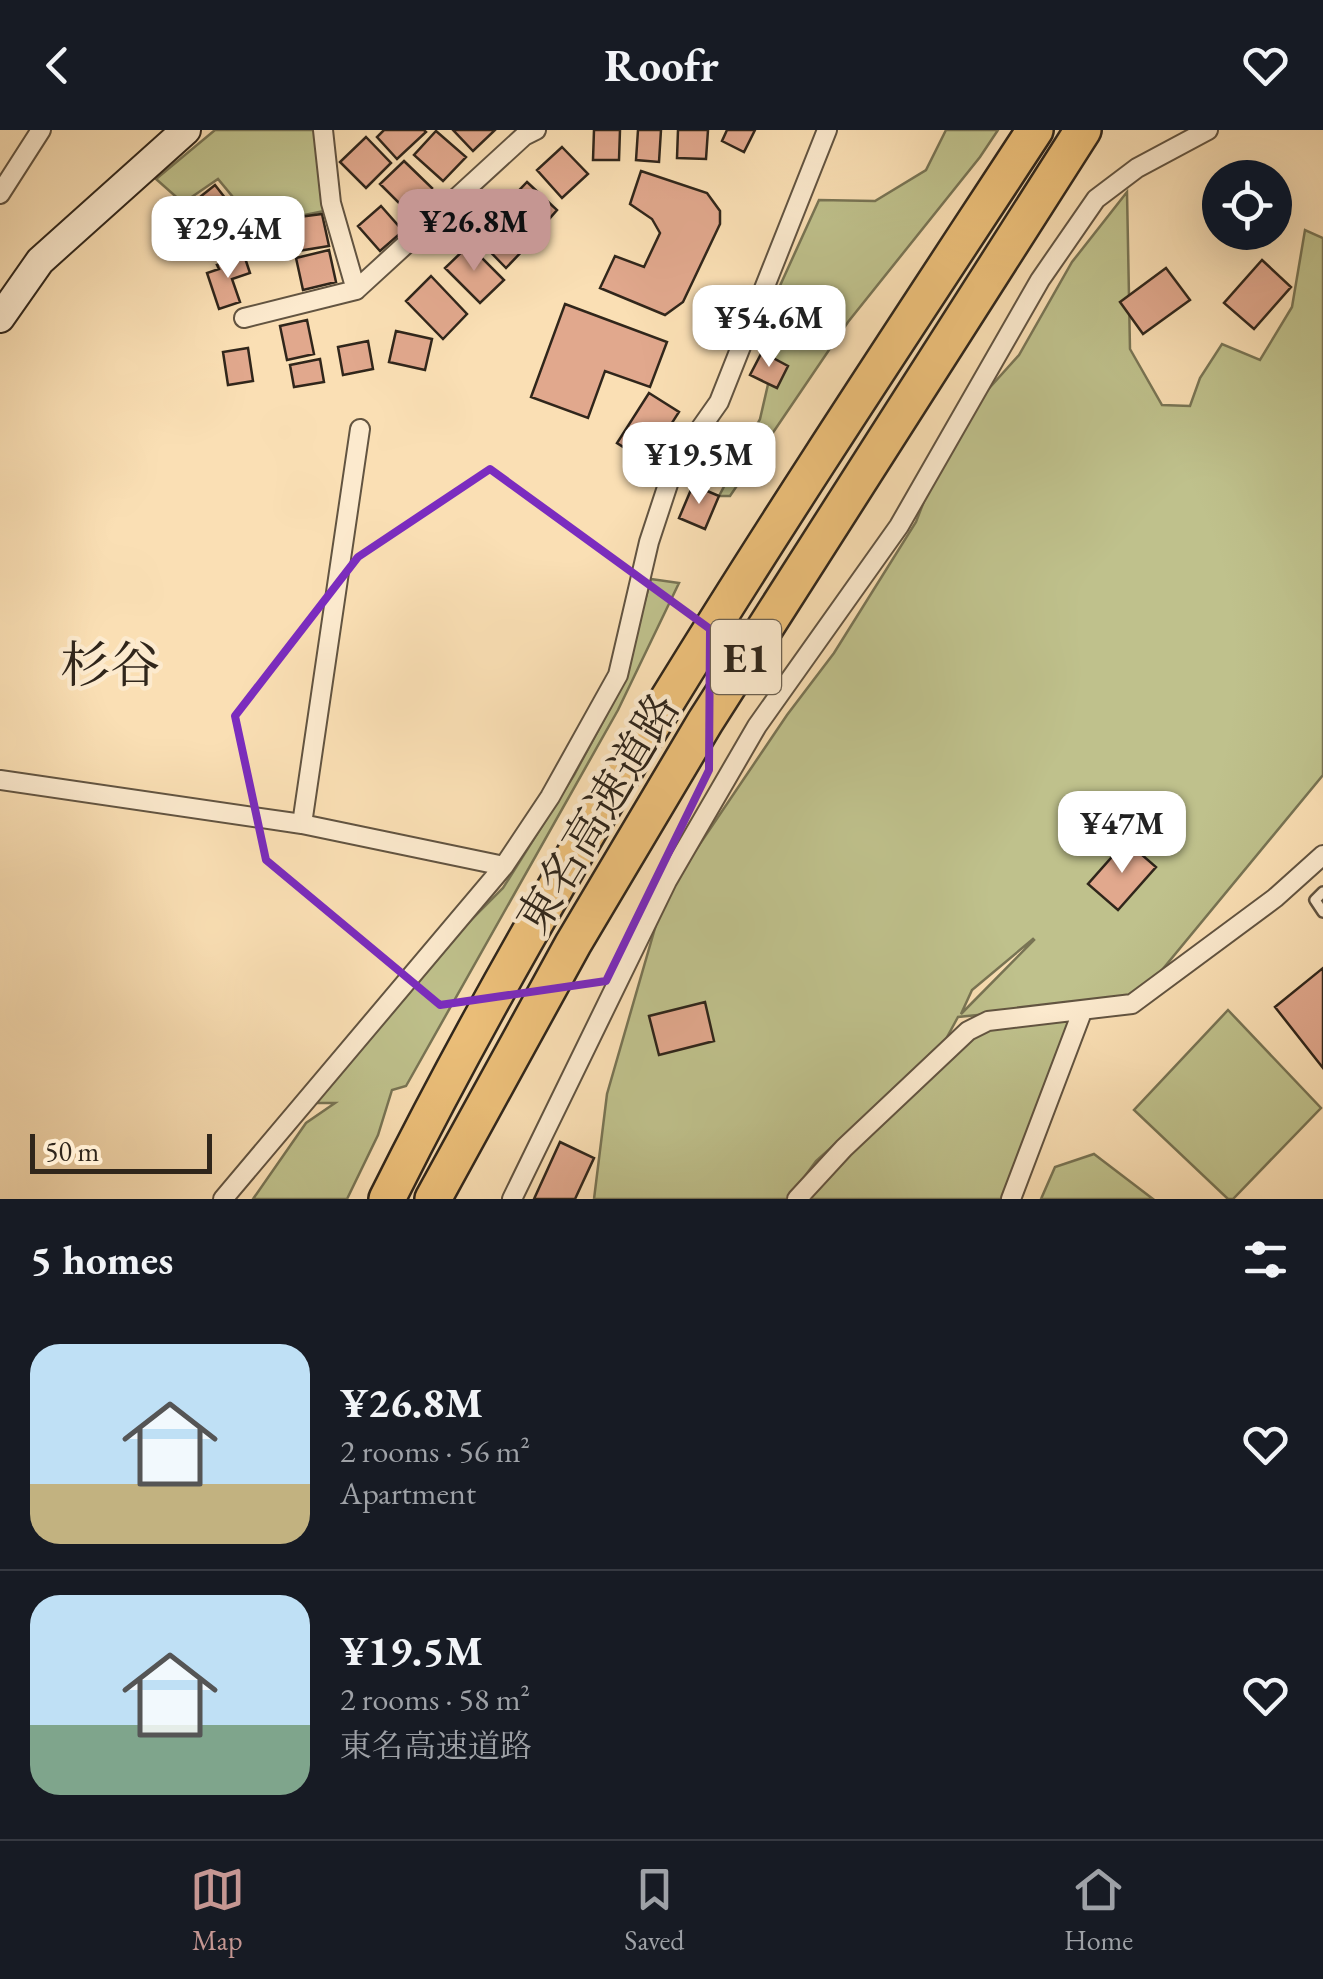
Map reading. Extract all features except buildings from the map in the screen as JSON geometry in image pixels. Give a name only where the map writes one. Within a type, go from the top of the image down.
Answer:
[{"type":"highway","name":"東名高速道路","points":[[387,1199],[536,924],[668,700],[1034,130]]},
{"type":"highway","name":"東名高速道路","points":[[433,1199],[573,944],[705,722],[1083,130]]},
{"type":"street","points":[[0,194],[41,130]]},
{"type":"street","points":[[3,306],[40,261],[186,130]]},
{"type":"street","points":[[322,130],[331,204],[356,290]]},
{"type":"street","points":[[244,318],[356,290],[524,136],[536,130]]},
{"type":"street","points":[[224,1199],[504,866],[550,796],[618,676],[649,542],[674,466],[719,402],[828,130]]},
{"type":"street","points":[[512,1199],[667,880],[757,726],[899,526],[1040,280],[1096,199],[1137,168],[1208,130]]},
{"type":"street","points":[[302,824],[360,429]]},
{"type":"street","points":[[0,780],[302,824],[504,866]]},
{"type":"street","points":[[797,1199],[844,1148],[968,1032],[988,1021],[1132,1004],[1275,898],[1323,855]]},
{"type":"street","points":[[1011,1199],[1082,1012]]},
{"type":"lane","points":[[1323,892],[1315,900],[1323,912]]},
{"type":"highlighted area","points":[[490,469],[710,629],[709,770],[606,981],[440,1005],[266,860],[235,716],[358,557]]},
{"type":"green space","points":[[215,130],[317,130],[324,211],[256,225],[218,179],[183,203],[156,179]]},
{"type":"green space","points":[[946,130],[998,130],[848,322],[730,496],[719,496],[760,419],[769,380],[758,334],[819,200],[875,201],[926,170]]},
{"type":"green space","points":[[1127,192],[1130,349],[1162,405],[1190,406],[1200,378],[1222,344],[1260,360],[1292,307],[1305,230],[1323,238],[1323,775],[1138,999],[958,1017],[940,1050],[816,1161],[788,1199],[594,1199],[607,1094],[664,897],[787,715],[834,653],[916,522],[946,444],[1019,355],[1072,262]],"holes":[[[1034,940],[961,1014],[972,990]]]},
{"type":"green space","points":[[651,579],[679,583],[618,710],[406,1086],[392,1090],[378,1135],[347,1199],[253,1199],[306,1123],[335,1103],[315,1103],[437,954],[503,888],[574,775],[620,690]]},
{"type":"green space","points":[[1228,1010],[1321,1108],[1233,1199],[1228,1199],[1134,1110]]},
{"type":"green space","points":[[1082,1012],[1008,1199],[805,1199],[973,1029]]},
{"type":"green space","points":[[1094,1154],[1153,1199],[1041,1199],[1055,1167]]},
{"type":"district","name":"杉谷","points":[[110,664]]}]
